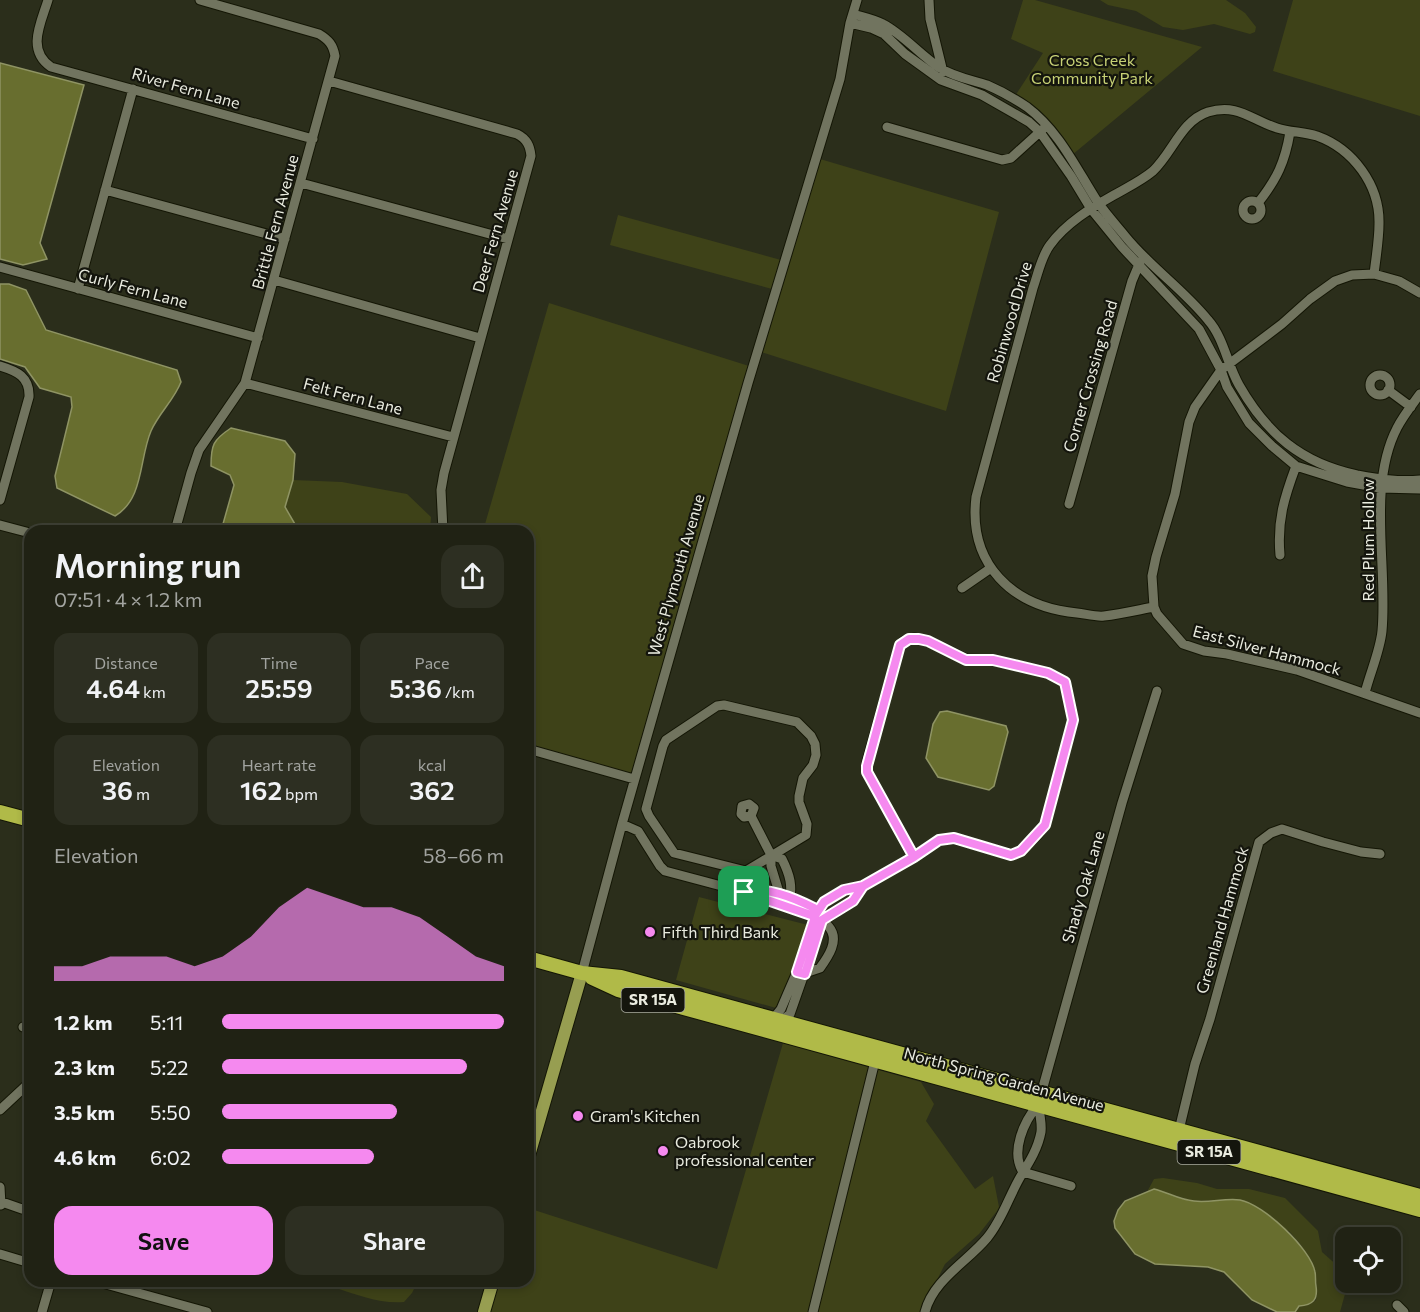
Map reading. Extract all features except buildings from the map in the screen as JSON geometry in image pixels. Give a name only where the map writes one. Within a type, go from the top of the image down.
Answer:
[{"type":"highway","points":[[0,812],[24,818]]},
{"type":"highway","name":"North Spring Garden Avenue","points":[[534,960],[582,973],[621,977],[777,1025],[875,1061],[1179,1130],[1420,1196]]},
{"type":"highway","name":"North Spring Garden Avenue","points":[[582,973],[618,990],[757,1029],[777,1025],[784,1029],[802,1027],[1420,1210]]},
{"type":"main road","name":"West Plymouth Avenue","points":[[534,1138],[582,973]]},
{"type":"main road","points":[[484,1312],[491,1287]]},
{"type":"street","name":"River Fern Lane","points":[[48,0],[36,42],[39,56],[51,67],[313,140]]},
{"type":"street","name":"Brittle Fern Avenue","points":[[177,525],[199,450],[246,383],[335,56],[328,39],[319,34],[200,0]]},
{"type":"street","name":"West Plymouth Avenue","points":[[582,973],[634,779],[744,394],[840,79],[857,0]]},
{"type":"street","points":[[929,0],[930,19],[944,70],[941,81]]},
{"type":"street","points":[[852,19],[885,25],[923,57],[944,70],[988,86],[1012,98],[1027,108],[1043,128]]},
{"type":"street","points":[[852,19],[884,34],[905,54],[941,81],[982,95],[1057,138],[1095,206],[1199,329],[1221,370],[1227,387],[1249,423],[1296,466],[1347,482],[1420,489]]},
{"type":"street","name":"Deer Fern Avenue","points":[[329,81],[517,134],[524,137],[531,150],[453,437],[441,490],[443,525]]},
{"type":"street","points":[[78,288],[133,89]]},
{"type":"street","name":"Robinwood Drive","points":[[1154,607],[1103,616],[1056,611],[1024,599],[1002,584],[991,568],[979,541],[974,514],[976,497],[1027,310],[1044,256],[1050,245],[1069,224],[1147,176],[1162,161],[1190,122],[1217,110],[1238,110],[1264,124],[1290,132],[1315,135],[1338,146],[1359,166],[1370,183],[1377,201],[1379,223],[1374,274]]},
{"type":"street","points":[[887,127],[1002,159],[1011,158],[1043,128]]},
{"type":"street","points":[[1258,203],[1273,185],[1281,170],[1290,132]]},
{"type":"street","points":[[301,183],[508,239]]},
{"type":"street","points":[[105,190],[285,239]]},
{"type":"street","points":[[1141,262],[1209,320],[1217,333],[1238,384],[1258,416],[1283,441],[1320,465],[1381,484],[1420,480]]},
{"type":"street","name":"Corner Crossing Road","points":[[1069,504],[1132,281],[1141,262]]},
{"type":"street","name":"Curly Fern Lane","points":[[0,267],[258,338]]},
{"type":"street","points":[[1154,607],[1152,576],[1175,494],[1189,422],[1195,407],[1221,370],[1329,285],[1352,275],[1374,274],[1400,281],[1420,293]]},
{"type":"street","points":[[274,280],[480,338]]},
{"type":"street","points":[[0,366],[13,369],[22,376],[30,388],[0,500]]},
{"type":"street","name":"Felt Fern Lane","points":[[246,383],[453,437]]},
{"type":"street","points":[[1388,390],[1411,407]]},
{"type":"street","name":"Red Plum Hollow","points":[[1365,693],[1382,634],[1381,484],[1383,471],[1396,429],[1420,394]]},
{"type":"street","points":[[1280,555],[1278,532],[1284,498],[1296,466]]},
{"type":"street","points":[[0,525],[24,531]]},
{"type":"street","points":[[962,588],[991,568]]},
{"type":"street","name":"East Silver Hammock","points":[[1154,607],[1157,614],[1183,644],[1204,651],[1297,670],[1420,713]]},
{"type":"street","points":[[777,1025],[790,1014],[824,902],[844,890],[863,886],[914,857],[939,840],[954,838],[1011,855],[1021,851],[1039,833],[1045,825],[1073,720],[1065,682],[1048,673],[993,660],[966,660],[928,641],[909,639],[900,645],[867,772],[914,857]]},
{"type":"street","name":"Shady Oak Lane","points":[[1040,1098],[1122,803],[1156,691]]},
{"type":"street","points":[[724,705],[796,722],[807,730],[815,744],[815,760],[803,778],[799,796],[807,824],[806,835],[802,840],[771,855],[751,870],[742,872],[674,853],[646,809],[666,740],[717,706],[724,705]]},
{"type":"street","points":[[534,751],[634,779]]},
{"type":"street","points":[[751,816],[771,855],[771,866],[777,882],[777,898]]},
{"type":"street","points":[[622,824],[638,831],[665,871],[744,892],[758,889],[819,917],[832,930],[833,944],[820,968],[801,973]]},
{"type":"street","name":"Greenland Hammock","points":[[1179,1130],[1195,1064],[1210,1019],[1259,842],[1271,833],[1282,829],[1361,852],[1380,854]]},
{"type":"street","points":[[771,855],[782,859],[791,881],[789,902]]},
{"type":"street","points":[[777,882],[791,881]]},
{"type":"street","points":[[819,917],[853,901],[863,886]]},
{"type":"street","points":[[831,898],[838,910]]},
{"type":"street","points":[[813,1312],[875,1061]]},
{"type":"street","points":[[0,1110],[24,1088]]},
{"type":"street","points":[[1040,1098],[1028,1117],[1020,1143],[1018,1166],[1023,1172],[1071,1186]]},
{"type":"street","points":[[925,1312],[929,1300],[948,1275],[987,1238],[1003,1215],[1023,1172],[1029,1166],[1041,1134],[1040,1098]]},
{"type":"street","points":[[1020,1143],[1036,1147]]},
{"type":"street","points":[[0,1187],[1,1204],[24,1208]]},
{"type":"street","points":[[0,1254],[24,1261]]},
{"type":"street","points":[[42,1312],[49,1287]]},
{"type":"street","points":[[117,1287],[207,1312]]},
{"type":"street","points":[[1396,1305],[1404,1312]]},
{"type":"green space","name":"Cross Creek Community Park","points":[[1023,0],[1035,0],[1202,47],[1072,155],[1015,96],[1043,53],[1011,39]]},
{"type":"green space","points":[[1100,0],[1226,0],[1245,13],[1256,27],[1255,32],[1250,34],[1214,24],[1183,30],[1163,27],[1136,11],[1108,5]]},
{"type":"green space","points":[[1293,0],[1420,0],[1420,116],[1273,71]]},
{"type":"green space","points":[[820,159],[999,212],[946,411],[761,352]]},
{"type":"green space","points":[[618,215],[781,260],[772,289],[610,245]]},
{"type":"green space","points":[[549,303],[749,366],[631,775],[534,747],[534,525],[485,525]]},
{"type":"green space","points":[[293,480],[342,482],[407,494],[431,517],[430,525],[296,525],[285,507]]},
{"type":"green space","points":[[699,897],[808,925],[793,971],[776,1008],[676,980]]},
{"type":"green space","points":[[783,1043],[921,1082],[934,1104],[926,1121],[975,1189],[993,1176],[999,1207],[997,1211],[979,1234],[945,1264],[921,1312],[488,1312],[495,1287],[534,1287],[534,1210],[717,1269]]},
{"type":"green space","points":[[1163,1178],[1197,1183],[1217,1189],[1249,1189],[1285,1198],[1318,1231],[1322,1252],[1335,1264],[1335,1293],[1345,1293],[1340,1312],[1295,1312],[1299,1306],[1316,1300],[1315,1271],[1301,1245],[1289,1231],[1284,1230],[1260,1209],[1240,1200],[1193,1201],[1154,1189],[1147,1192],[1154,1179]]},
{"type":"green space","points":[[415,1287],[404,1302],[386,1302],[336,1288]]},
{"type":"shaded area","points":[[0,63],[84,85],[40,243],[47,259],[23,265],[0,259]]},
{"type":"shaded area","points":[[0,284],[9,284],[26,290],[46,330],[177,370],[181,382],[151,431],[136,489],[124,509],[115,516],[57,488],[55,476],[72,407],[71,397],[40,388],[25,367],[0,359]]},
{"type":"shaded area","points":[[231,428],[285,441],[295,454],[293,480],[285,507],[296,525],[223,525],[234,485],[230,475],[211,466],[214,444]]},
{"type":"shaded area","points":[[947,711],[1006,726],[1008,732],[994,786],[989,790],[938,777],[926,758],[933,724],[940,712]]},
{"type":"shaded area","points":[[1154,1189],[1194,1201],[1240,1200],[1250,1203],[1273,1218],[1296,1240],[1312,1262],[1316,1291],[1314,1301],[1299,1306],[1295,1312],[1277,1312],[1252,1300],[1224,1272],[1208,1267],[1155,1264],[1135,1254],[1115,1228],[1114,1221],[1125,1201]]},
{"type":"place","name":"Fifth Third Bank","points":[[650,932]]},
{"type":"place","name":"Gram's Kitchen","points":[[578,1116]]},
{"type":"place","name":"Oabrook professional center","points":[[663,1151]]},
{"type":"route","points":[[744,892],[758,889],[771,891],[814,908],[816,914],[824,902],[851,887],[863,886],[879,877],[914,857],[939,840],[954,838],[1011,855],[1021,851],[1045,825],[1073,720],[1065,682],[1048,673],[993,660],[966,660],[928,641],[914,638],[904,641],[900,645],[867,761],[867,772],[914,857],[863,886],[853,901],[822,920],[805,974],[797,972],[816,914],[811,915],[744,892]]}]
